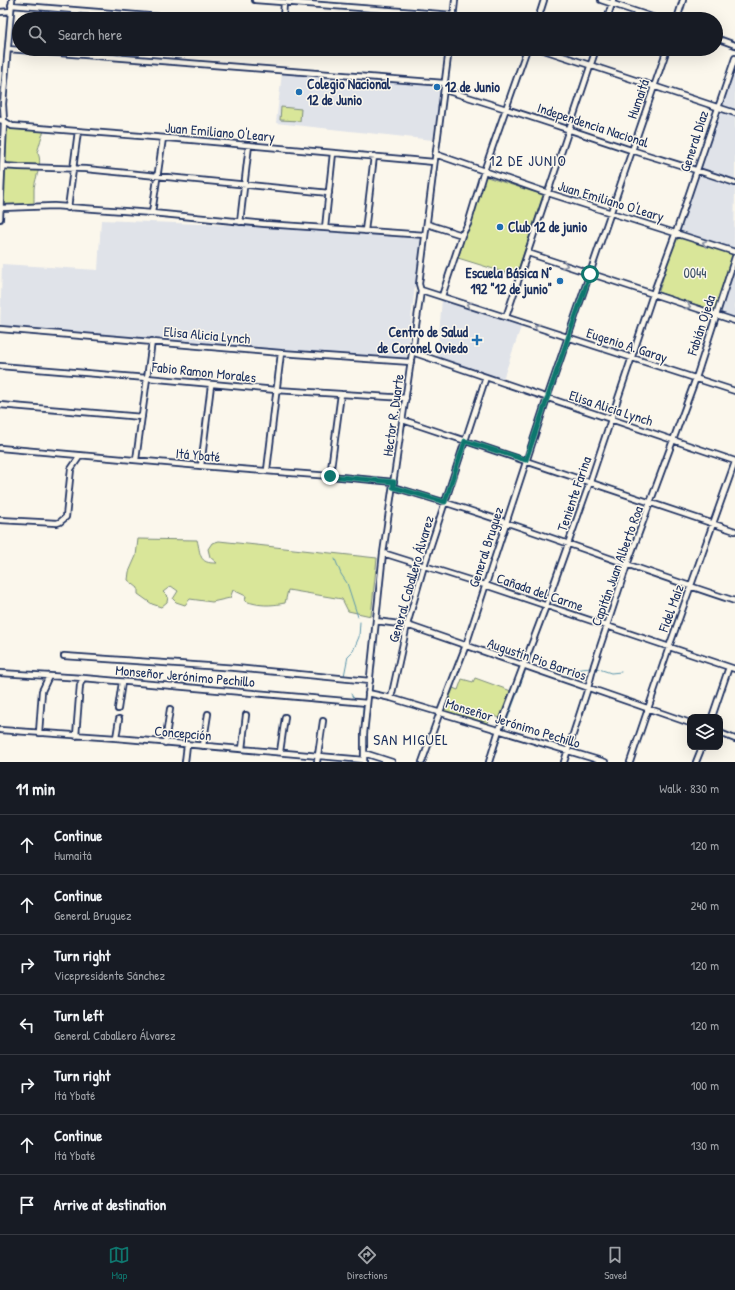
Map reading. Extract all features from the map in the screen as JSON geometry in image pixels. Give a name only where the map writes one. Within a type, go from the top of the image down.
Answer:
[{"type":"street","points":[[255,0],[397,12]]},
{"type":"street","points":[[454,12],[455,0]]},
{"type":"street","points":[[540,12],[544,0]]},
{"type":"street","points":[[601,0],[613,2],[639,12]]},
{"type":"street","points":[[679,12],[683,0]]},
{"type":"street","points":[[283,12],[284,2]]},
{"type":"street","points":[[609,12],[613,2]]},
{"type":"street","points":[[0,219],[2,121],[12,3],[108,12]]},
{"type":"street","points":[[0,12],[11,11]]},
{"type":"street","points":[[723,41],[735,45]]},
{"type":"street","points":[[8,49],[12,49]]},
{"type":"street","points":[[98,56],[444,83]]},
{"type":"street","name":"Hector R. Duarte","points":[[364,761],[364,734],[383,553],[421,290],[419,284],[448,56]]},
{"type":"street","points":[[442,296],[525,56]]},
{"type":"street","points":[[562,56],[735,113]]},
{"type":"street","points":[[506,316],[594,56]]},
{"type":"street","name":"Humaitá","points":[[568,337],[665,56]]},
{"type":"street","name":"General Díaz","points":[[676,232],[717,107],[735,58]]},
{"type":"street","name":"Independencia Nacional","points":[[444,90],[507,108],[735,183]]},
{"type":"street","name":"Juan Emiliano O'Leary","points":[[2,121],[12,126],[249,145],[434,162]]},
{"type":"street","points":[[68,208],[78,131]]},
{"type":"street","points":[[152,213],[163,138]]},
{"type":"street","points":[[240,222],[249,145]]},
{"type":"street","points":[[325,228],[333,153]]},
{"type":"street","name":"Juan Emiliano O'Leary","points":[[435,154],[548,193],[676,232],[735,252]]},
{"type":"street","points":[[365,231],[374,156]]},
{"type":"street","points":[[1,163],[19,168],[74,169],[329,193]]},
{"type":"street","points":[[0,207],[54,206],[152,213],[240,222],[425,235]]},
{"type":"street","points":[[426,224],[462,235]]},
{"type":"street","name":"Teniente Farina","points":[[489,762],[499,730],[524,666],[590,482],[653,294],[676,232]]},
{"type":"street","points":[[528,253],[735,321]]},
{"type":"street","name":"Fabián Ojeda","points":[[696,378],[715,315],[735,257]]},
{"type":"street","name":"Eugenio A. Garay","points":[[421,290],[506,316],[631,359],[735,391]]},
{"type":"street","name":"Elisa Alicia Lynch","points":[[0,329],[281,353],[411,362]]},
{"type":"street","name":"General Bruguez","points":[[422,762],[466,645],[526,460],[568,337]]},
{"type":"street","points":[[136,460],[152,341]]},
{"type":"street","name":"Elisa Alicia Lynch","points":[[412,352],[735,461]]},
{"type":"street","points":[[267,470],[281,353]]},
{"type":"street","name":"Fabio Ramon Morales","points":[[0,366],[147,378],[211,385],[406,398]]},
{"type":"street","name":"General Caballero Álvarez","points":[[391,698],[407,625],[424,566],[486,378]]},
{"type":"street","name":"Capitán Juan Alberto Roa","points":[[564,762],[627,565],[696,378]]},
{"type":"street","points":[[201,466],[211,385]]},
{"type":"street","points":[[330,476],[341,394]]},
{"type":"street","points":[[0,405],[142,417]]},
{"type":"street","points":[[403,420],[735,531]]},
{"type":"street","name":"Itá Ybaté","points":[[0,448],[201,466],[267,470],[330,476],[394,485],[506,522],[627,565],[735,600]]},
{"type":"street","points":[[0,520],[40,523],[60,522],[66,517],[71,469],[80,456]]},
{"type":"street","name":"Fidel Maíz","points":[[630,762],[690,586],[735,461]]},
{"type":"street","name":"Cañada del Carme","points":[[383,553],[485,585],[735,669]]},
{"type":"street","name":"Augustín Pio Barrios","points":[[376,621],[407,625],[687,722]]},
{"type":"street","points":[[64,656],[236,668],[370,681]]},
{"type":"street","points":[[713,714],[729,667]]},
{"type":"street","name":"Monseñor Jerónimo Pechillo","points":[[0,673],[83,678],[367,703]]},
{"type":"street","points":[[39,733],[42,691],[50,676]]},
{"type":"street","points":[[76,736],[80,685],[83,678]]},
{"type":"street","points":[[118,709],[122,682]]},
{"type":"street","name":"Monseñor Jerónimo Pechillo","points":[[368,693],[440,712],[605,762]]},
{"type":"street","points":[[165,743],[170,709]]},
{"type":"street","points":[[203,746],[208,714]]},
{"type":"street","points":[[242,749],[246,716]]},
{"type":"street","points":[[280,752],[285,717]]},
{"type":"street","points":[[116,738],[119,719]]},
{"type":"street","points":[[318,762],[323,721]]},
{"type":"street","name":"Concepción","points":[[0,730],[319,755],[364,761]]},
{"type":"street","points":[[723,735],[735,739]]},
{"type":"street","points":[[185,762],[187,745]]},
{"type":"street","points":[[696,762],[701,750]]},
{"type":"street","points":[[364,753],[392,762]]},
{"type":"shaded area","points":[[735,64],[735,110],[721,104]]},
{"type":"shaded area","points":[[282,73],[441,86],[433,140],[276,123]]},
{"type":"shaded area","points":[[718,112],[735,116],[735,181],[700,168]]},
{"type":"shaded area","points":[[701,173],[735,185],[734,250],[679,230],[698,174]]},
{"type":"shaded area","points":[[101,220],[343,230],[421,237],[406,360],[0,330],[2,264],[98,270]]},
{"type":"shaded area","points":[[735,265],[735,317],[720,311]]},
{"type":"shaded area","name":"Centro de Salud de Coronel Oviedo","points":[[442,299],[522,324],[503,379],[437,357]]},
{"type":"green space","points":[[281,107],[301,109],[300,121],[280,120]]},
{"type":"green space","points":[[7,128],[45,130],[37,152],[40,160],[34,189],[34,208],[1,208]]},
{"type":"green space","name":"Club 12 de junio","points":[[484,176],[543,195],[516,276],[458,258]]},
{"type":"green space","name":"0044","points":[[676,237],[732,254],[715,308],[713,310],[660,293],[659,291]]},
{"type":"green space","points":[[138,539],[197,540],[201,557],[206,562],[211,563],[217,563],[210,557],[208,549],[212,543],[219,541],[377,558],[371,616],[348,611],[342,599],[288,590],[285,603],[279,604],[260,605],[250,603],[245,601],[246,596],[233,590],[230,598],[212,602],[190,599],[185,605],[176,602],[173,599],[178,591],[171,586],[163,592],[168,597],[167,602],[161,607],[152,604],[138,594],[138,588],[128,580],[129,572],[136,556]]},
{"type":"green space","points":[[475,678],[511,691],[500,718],[492,715],[488,723],[444,711],[453,688],[458,690],[462,679],[473,682]]},
{"type":"waterway","points":[[335,559],[341,574],[347,583],[358,617]]},
{"type":"waterway","points":[[344,676],[348,656],[353,651],[359,637],[360,622]]},
{"type":"waterway","points":[[564,677],[574,670],[590,668]]},
{"type":"waterway","points":[[596,668],[611,673],[621,672]]},
{"type":"waterway","points":[[505,726],[525,672]]},
{"type":"waterway","points":[[351,694],[354,699],[363,700]]},
{"type":"waterway","points":[[361,756],[363,706]]},
{"type":"waterway","points":[[492,762],[501,737]]},
{"type":"place","name":"12 de Junio","points":[[437,87]]},
{"type":"place","name":"Colegio Nacional 12 de Junio","points":[[299,92]]},
{"type":"place","name":"Club 12 de junio","points":[[500,227]]},
{"type":"place","name":"Escuela Básica N° 192 \"12 de junio\"","points":[[560,281]]},
{"type":"place","name":"Centro de Salud de Coronel Oviedo","points":[[477,340]]},
{"type":"district","name":"12 DE JUNIO","points":[[528,161]]},
{"type":"district","name":"SAN MIGUEL","points":[[411,740]]},
{"type":"route","points":[[330,476],[394,482],[393,487],[445,502],[465,441],[526,460],[590,274]]}]
